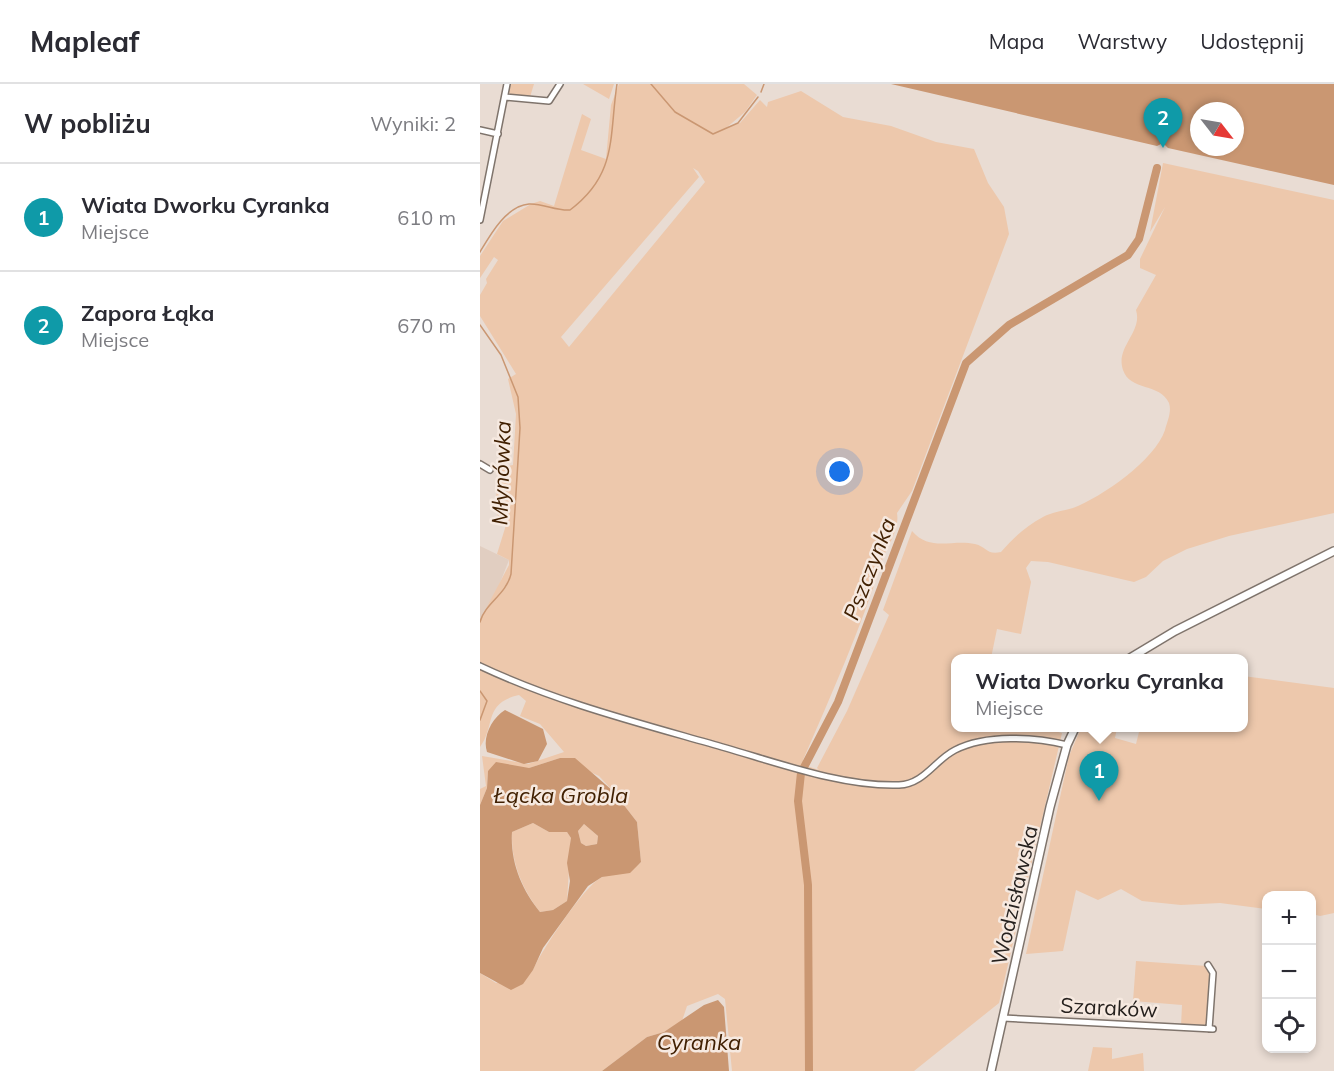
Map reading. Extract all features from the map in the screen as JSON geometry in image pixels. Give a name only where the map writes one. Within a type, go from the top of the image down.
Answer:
[{"type":"main road","points":[[1138,654],[1175,631],[1334,551]]},
{"type":"main road","name":"Wodzisławska","points":[[991,1071],[1050,807],[1067,745],[1073,732]]},
{"type":"street","points":[[480,219],[507,84]]},
{"type":"street","points":[[505,97],[549,101],[560,84]]},
{"type":"street","points":[[480,130],[498,134]]},
{"type":"street","points":[[480,464],[490,470]]},
{"type":"street","points":[[480,666],[567,702],[819,774],[861,782],[902,785],[913,782],[954,750],[969,745],[997,740],[1067,745]]},
{"type":"street","name":"Szaraków","points":[[1003,1018],[1211,1029],[1213,973],[1208,965]]},
{"type":"shaded area","points":[[510,84],[534,84],[530,97],[513,96],[508,92]]},
{"type":"shaded area","points":[[583,84],[614,84],[609,99]]},
{"type":"shaded area","points":[[619,84],[744,84],[757,95],[745,112],[726,128],[740,123],[760,100],[767,107],[768,102],[801,91],[843,117],[891,126],[936,142],[974,149],[988,183],[1004,207],[1009,234],[912,491],[897,513],[895,533],[883,557],[854,638],[803,760],[804,765],[819,770],[817,768],[847,711],[889,615],[883,610],[912,531],[926,541],[934,543],[975,544],[989,552],[1001,552],[1020,533],[1037,521],[1050,514],[1085,503],[1112,486],[1139,465],[1159,442],[1169,417],[1169,403],[1159,392],[1127,377],[1122,362],[1125,347],[1136,325],[1136,310],[1156,275],[1140,268],[1140,259],[1165,207],[1150,232],[1163,163],[1334,200],[1334,513],[1229,536],[1187,549],[1163,561],[1146,577],[1134,582],[1048,562],[1031,561],[1026,568],[1031,582],[1021,634],[997,629],[992,654],[951,654],[951,732],[1062,733],[999,1003],[914,1071],[732,1071],[725,999],[718,994],[687,1006],[682,1021],[664,1032],[647,1037],[602,1071],[480,1071],[480,973],[496,983],[533,970],[563,921],[592,885],[605,876],[624,872],[641,862],[637,822],[613,791],[599,776],[560,758],[529,768],[493,768],[488,771],[487,788],[480,805],[480,789],[486,786],[482,756],[528,764],[564,752],[540,724],[520,716],[526,701],[519,695],[500,703],[495,709],[480,747],[480,620],[509,565],[509,560],[497,554],[506,525],[501,521],[496,510],[495,504],[501,481],[494,469],[513,465],[516,414],[508,379],[516,374],[480,316],[480,295],[487,283],[486,279],[498,260],[494,257],[480,278],[480,256],[503,221],[540,201],[554,206],[582,114],[591,119],[581,150],[606,159],[611,105]],"holes":[[[693,168],[698,171],[705,182],[569,347],[561,337],[699,177]]]},
{"type":"shaded area","points":[[480,546],[509,560],[496,593],[480,620]]},
{"type":"shaded area","points":[[1248,677],[1334,688],[1334,913],[1316,915],[1316,891],[1262,891],[1262,908],[1220,903],[1181,905],[1142,901],[1121,889],[1098,900],[1076,890],[1063,951],[1026,954],[1069,756],[1079,732],[1116,732],[1115,738],[1136,744],[1139,732],[1248,732]]},
{"type":"shaded area","points":[[533,823],[549,832],[567,832],[571,838],[567,901],[553,910],[540,912],[519,875],[512,843],[512,832]]},
{"type":"shaded area","points":[[584,824],[598,836],[597,844],[586,846],[581,843],[578,831]]},
{"type":"shaded area","points":[[1136,961],[1207,966],[1211,971],[1207,1028],[1181,1026],[1182,1005],[1133,1001]]},
{"type":"shaded area","points":[[1093,1047],[1112,1048],[1112,1059],[1143,1053],[1144,1071],[1088,1071]]},
{"type":"water","points":[[891,84],[1334,84],[1334,185],[1204,156],[1244,156],[1244,102],[1190,102],[1190,153],[1168,148],[1163,143],[1157,146]]},
{"type":"water","points":[[505,710],[543,729],[547,744],[538,761],[524,764],[487,752],[486,740],[489,728]]},
{"type":"water","name":"Łącka Grobla","points":[[560,758],[575,758],[613,791],[637,822],[641,862],[630,873],[602,877],[588,886],[543,948],[533,970],[523,984],[511,990],[480,973],[480,805],[487,788],[488,771],[496,762],[529,768]],"holes":[[[533,823],[549,832],[567,832],[571,838],[567,863],[570,881],[567,901],[553,910],[540,912],[518,875],[512,843],[512,832]],[[584,824],[598,836],[597,844],[586,846],[581,843],[578,831]]]},
{"type":"water","name":"Cyranka","points":[[718,1000],[724,1007],[729,1071],[602,1071],[647,1037],[664,1032],[704,1005]]},
{"type":"waterway","name":"Młynówka","points":[[480,252],[500,222],[513,210],[529,204],[570,210],[585,196],[604,168],[611,137],[617,84]]},
{"type":"waterway","name":"Młynówka","points":[[651,84],[675,112],[713,134],[738,123],[758,97]]},
{"type":"waterway","name":"Młynówka","points":[[761,92],[764,84]]},
{"type":"waterway","name":"Pszczynka","points":[[809,1071],[808,885],[798,801],[801,773],[838,702],[966,363],[1009,325],[1128,255],[1139,239],[1157,168]]},
{"type":"waterway","name":"Młynówka","points":[[480,325],[501,355],[518,397],[520,428],[511,574],[505,588],[486,609],[480,622]]},
{"type":"waterway","name":"Młynówka","points":[[480,691],[487,701],[480,720]]},
{"type":"place","name":"Zapora Łąka","points":[[1163,148]]},
{"type":"place","name":"Wiata Dworku Cyranka","points":[[1099,801]]}]
